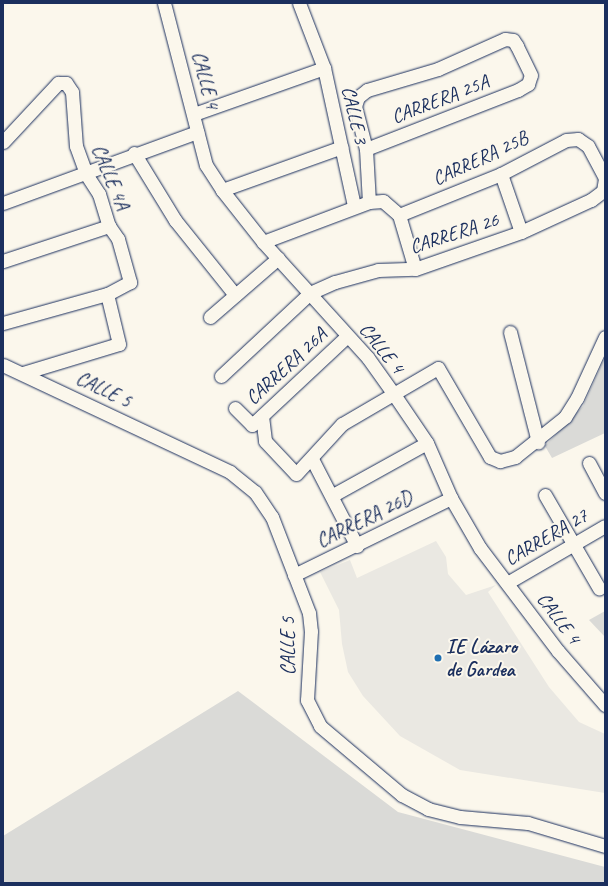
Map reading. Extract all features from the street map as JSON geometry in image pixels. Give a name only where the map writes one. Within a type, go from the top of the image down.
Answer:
[{"type":"street","name":"CALLE 4","points":[[164,3],[206,165],[222,190],[263,242],[310,293],[394,393],[427,443],[450,498],[480,548],[558,651],[605,705]]},
{"type":"street","name":"CALLE 3","points":[[299,3],[324,68],[354,206]]},
{"type":"street","name":"CALLE 3","points":[[307,3],[311,35]]},
{"type":"street","name":"CARRERA 25A","points":[[505,39],[513,40],[531,75],[528,84],[518,90],[366,149],[355,106],[358,97],[367,90],[438,69],[505,39]]},
{"type":"street","points":[[194,114],[324,68]]},
{"type":"street","name":"CALLE 4A","points":[[3,142],[58,84],[66,83],[72,92],[76,146],[86,174],[99,194],[108,226],[118,239],[130,282],[106,294]]},
{"type":"street","points":[[3,203],[86,174],[134,154],[197,132]]},
{"type":"street","name":"CARRERA 25B","points":[[399,215],[501,174],[566,140],[578,139],[588,146],[604,183]]},
{"type":"street","points":[[222,190],[342,147]]},
{"type":"street","points":[[366,149],[369,202]]},
{"type":"street","points":[[134,154],[175,220],[235,295]]},
{"type":"street","points":[[501,174],[521,232]]},
{"type":"street","name":"CARRERA 26","points":[[221,376],[310,293],[335,282],[378,270],[415,269],[521,232],[591,200],[604,183]]},
{"type":"street","points":[[263,242],[354,206],[369,202],[383,201],[399,215],[415,269]]},
{"type":"street","points":[[3,261],[108,226]]},
{"type":"street","points":[[210,317],[278,258]]},
{"type":"street","points":[[3,323],[106,294],[119,344],[22,373]]},
{"type":"street","points":[[510,332],[538,442]]},
{"type":"street","name":"CARRERA 26A","points":[[235,408],[252,425],[347,336]]},
{"type":"street","points":[[262,416],[265,441],[296,474],[312,459],[342,424],[438,368],[490,457],[500,461],[515,457],[538,442],[565,417],[578,398],[605,337]]},
{"type":"street","name":"CALLE 5","points":[[3,365],[230,472],[255,492],[272,517],[309,613],[311,631],[307,700],[320,726],[402,795],[428,808],[460,817],[528,823],[605,846]]},
{"type":"street","points":[[333,495],[427,443]]},
{"type":"street","points":[[312,459],[333,495],[357,546]]},
{"type":"street","points":[[589,463],[605,493]]},
{"type":"street","points":[[545,495],[598,588]]},
{"type":"street","name":"CARRERA 26D","points":[[294,574],[357,546],[450,498]]},
{"type":"street","name":"CARRERA 27","points":[[507,583],[605,526]]},
{"type":"shaded area","points":[[605,357],[605,433],[552,458],[545,446],[583,406]]},
{"type":"shaded area","name":"IE Lázaro de Gardea","points":[[436,541],[446,557],[448,574],[466,595],[496,585],[488,592],[549,687],[579,722],[605,734],[605,793],[460,770],[400,736],[363,696],[348,672],[342,644],[339,610],[320,572],[350,560],[357,578]]},
{"type":"shaded area","points":[[605,611],[605,637],[589,620]]},
{"type":"shaded area","points":[[238,691],[398,812],[605,867],[605,883],[3,883],[3,836]]},
{"type":"place","name":"IE Lázaro de Gardea","points":[[438,658]]}]
